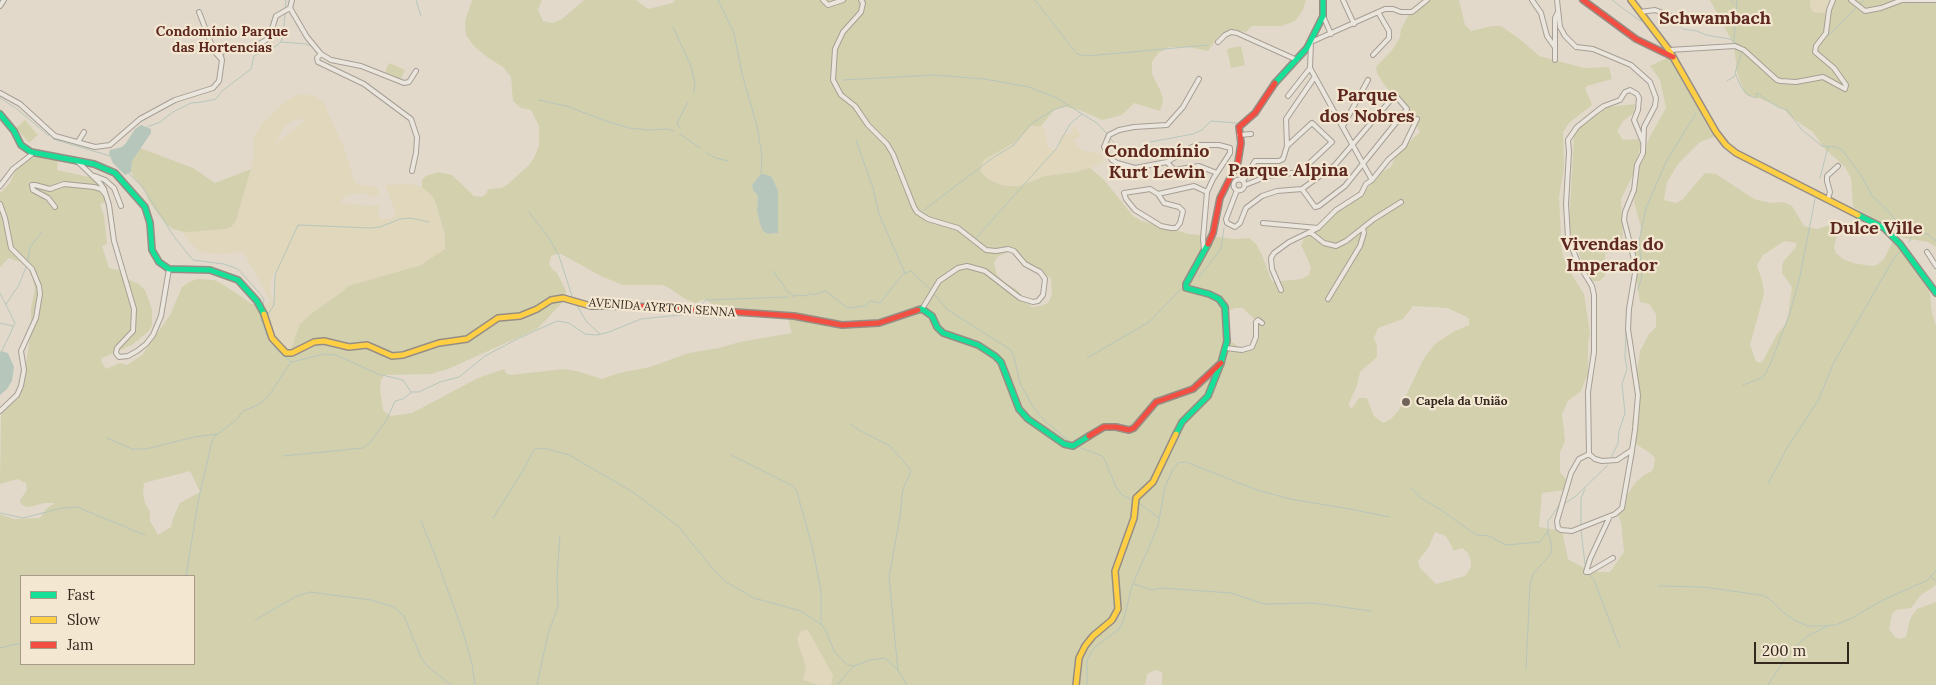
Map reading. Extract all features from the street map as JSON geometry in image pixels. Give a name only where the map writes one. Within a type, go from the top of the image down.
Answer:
[{"type":"street","points":[[0,6],[4,0]]},
{"type":"street","points":[[292,0],[290,8],[303,32],[321,54],[331,60],[369,69],[404,83],[410,81],[416,71]]},
{"type":"street","points":[[823,0],[828,5],[843,0]]},
{"type":"street","points":[[861,0],[863,3],[861,12],[843,32],[836,48],[833,80],[841,95],[855,106],[868,125],[887,144],[917,212],[928,219],[958,228],[986,250],[996,252],[1008,249],[1014,251],[1025,264],[1040,272],[1044,279],[1043,295],[1038,301],[1033,302],[1020,298],[985,271],[967,266],[958,268],[939,281],[922,309],[932,316],[943,334],[978,345],[998,359],[1019,409],[1028,419],[1068,445],[1079,444],[1104,428],[1116,427],[1129,430],[1134,428],[1156,402],[1193,389],[1221,363]]},
{"type":"street","points":[[1323,0],[1323,16],[1331,34]]},
{"type":"street","points":[[1343,0],[1354,24]]},
{"type":"street","points":[[1311,42],[1390,8],[1402,12],[1412,12],[1427,0]]},
{"type":"street","points":[[1532,0],[1540,13],[1547,36],[1554,46]]},
{"type":"street","points":[[1557,0],[1559,23],[1562,31],[1576,47],[1593,49],[1631,64],[1650,82],[1655,93],[1656,102],[1644,127],[1642,152],[1637,165],[1634,190],[1625,212],[1624,220],[1636,267],[1628,316],[1629,339],[1638,395],[1624,504],[1619,511],[1610,516],[1572,531],[1560,530],[1557,521],[1573,468],[1579,459],[1589,454]]},
{"type":"street","points":[[1582,0],[1629,34],[1674,58]]},
{"type":"street","points":[[1631,0],[1669,50],[1716,132],[1726,145],[1736,152],[1884,228],[1900,244],[1936,293]]},
{"type":"street","points":[[1669,50],[1735,46],[1744,50],[1777,80],[1782,82],[1796,82],[1823,77],[1845,89],[1846,85],[1834,68],[1823,60],[1815,50],[1826,33],[1829,10],[1833,0]]},
{"type":"street","points":[[1851,0],[1862,10],[1881,8],[1902,0],[1936,0]]},
{"type":"street","points":[[0,93],[20,104],[55,136],[95,147],[110,145],[140,119],[175,100],[213,88],[219,81],[222,60],[220,53],[248,48],[263,42],[269,36],[276,16],[290,8]]},
{"type":"street","points":[[1640,12],[1655,10],[1679,19],[1700,21]]},
{"type":"street","points":[[199,12],[215,54],[222,60]]},
{"type":"street","points":[[1373,55],[1389,38],[1389,31],[1378,12]]},
{"type":"street","points":[[1555,60],[1556,32],[1554,18],[1558,12]]},
{"type":"street","points":[[1076,685],[1079,658],[1085,646],[1093,636],[1112,620],[1118,609],[1115,571],[1134,518],[1136,498],[1153,482],[1182,422],[1208,396],[1226,348],[1227,314],[1222,301],[1215,297],[1193,292],[1186,287],[1186,280],[1213,233],[1220,198],[1240,156],[1240,125],[1255,113],[1276,83],[1311,42],[1323,16]]},
{"type":"street","points":[[1218,42],[1225,35],[1232,32],[1237,33],[1297,60]]},
{"type":"street","points":[[1653,48],[1659,42],[1659,37]]},
{"type":"street","points":[[1311,42],[1310,68],[1314,78],[1372,180]]},
{"type":"street","points":[[321,54],[316,58],[318,62],[364,84],[411,118],[417,137],[412,170]]},
{"type":"street","points":[[1288,96],[1310,68]]},
{"type":"street","points":[[1237,190],[1243,189],[1255,161],[1282,160],[1287,146],[1286,119],[1314,78]]},
{"type":"street","points":[[1199,79],[1183,106],[1167,125],[1127,128],[1112,133],[1106,139],[1104,147],[1112,160],[1135,168],[1167,162],[1192,147],[1211,144],[1227,146],[1231,149],[1207,192],[1204,251]]},
{"type":"street","points":[[1343,126],[1368,80]]},
{"type":"street","points":[[1632,450],[1613,461],[1595,459],[1589,454],[1588,392],[1594,352],[1594,295],[1592,286],[1579,266],[1568,238],[1566,204],[1568,140],[1577,127],[1597,111],[1622,99],[1625,92],[1630,90],[1637,94],[1639,98],[1638,110],[1634,120],[1643,142]]},
{"type":"street","points":[[1237,190],[1226,219],[1227,223],[1235,227],[1240,223],[1246,208],[1262,196],[1277,191],[1302,189],[1328,171],[1353,145],[1395,95],[1407,110],[1345,186],[1319,206],[1313,206],[1302,189]]},
{"type":"street","points":[[0,114],[21,145],[32,152],[76,160],[100,166],[115,173],[145,207],[148,215],[152,250],[162,265],[170,268],[160,316],[153,335],[138,351],[128,356],[119,357],[116,352],[133,331],[135,315],[114,241],[106,196],[103,186],[76,160]]},
{"type":"street","points":[[1281,290],[1270,263],[1274,253],[1281,247],[1318,228],[1336,210],[1361,194],[1366,184],[1372,180],[1392,155],[1404,146],[1418,119]]},
{"type":"street","points":[[1231,177],[1244,183],[1268,176],[1300,172],[1332,144],[1312,123],[1287,146]]},
{"type":"street","points":[[78,142],[84,132]]},
{"type":"street","points":[[1239,135],[1251,134]]},
{"type":"street","points":[[1286,134],[1294,139]]},
{"type":"street","points":[[0,186],[13,169],[31,155],[32,152]]},
{"type":"street","points":[[1167,162],[1174,170],[1199,166],[1217,173]]},
{"type":"street","points":[[1828,199],[1830,192],[1827,176],[1838,166]]},
{"type":"street","points":[[92,175],[102,179],[114,188],[121,206]]},
{"type":"street","points":[[1236,180],[1234,185],[1237,190]]},
{"type":"street","points":[[55,207],[48,198],[33,190],[32,185],[36,184],[50,189],[64,184],[94,187],[100,189],[106,196]]},
{"type":"street","points":[[1158,194],[1164,203],[1181,208],[1182,218],[1176,228],[1161,226],[1131,206],[1124,192],[1150,189],[1158,194],[1194,186],[1207,192]]},
{"type":"street","points":[[1310,232],[1324,243],[1336,246],[1401,202]]},
{"type":"street","points":[[0,204],[11,248],[32,269],[40,294],[38,311],[22,351],[24,370],[21,386],[17,395],[0,411]]},
{"type":"street","points":[[1262,223],[1318,228]]},
{"type":"street","points":[[1328,299],[1360,246],[1364,233],[1363,228]]},
{"type":"street","points":[[1927,252],[1936,266]]},
{"type":"street","name":"AVENIDA AYRTON SENNA","points":[[170,268],[210,270],[238,280],[246,287],[263,311],[274,342],[282,350],[289,353],[310,343],[324,341],[349,347],[367,345],[388,354],[403,355],[432,344],[466,339],[498,318],[520,316],[541,308],[551,300],[563,298],[591,306],[794,316],[842,325],[879,323],[922,309]]},
{"type":"street","points":[[1226,348],[1242,350],[1252,347],[1256,337],[1256,321],[1260,320],[1262,323]]},
{"type":"street","points":[[1610,516],[1586,572],[1613,558]]},
{"type":"shaded area","points":[[472,0],[542,0],[538,10],[543,21],[553,23],[562,19],[584,0],[636,0],[648,9],[673,3],[675,0],[1306,0],[1303,10],[1295,21],[1282,26],[1252,26],[1246,32],[1231,30],[1219,36],[1208,51],[1188,47],[1170,47],[1158,53],[1152,62],[1152,74],[1161,92],[1163,101],[1160,111],[1134,103],[1122,115],[1102,120],[1082,111],[1066,107],[1055,109],[1041,126],[1031,126],[1017,141],[984,160],[981,166],[981,172],[988,179],[1001,185],[1009,186],[1020,186],[1045,176],[1090,168],[1105,181],[1133,216],[1142,221],[1189,234],[1236,239],[1249,238],[1256,244],[1262,255],[1272,282],[1301,279],[1309,275],[1311,267],[1301,245],[1304,239],[1321,226],[1327,218],[1367,189],[1380,173],[1391,167],[1396,155],[1420,132],[1414,121],[1383,83],[1376,67],[1393,49],[1410,12],[1425,0],[1459,0],[1465,25],[1471,31],[1501,26],[1539,56],[1584,68],[1609,67],[1612,79],[1585,88],[1592,105],[1569,123],[1563,132],[1564,168],[1559,197],[1562,252],[1566,265],[1584,294],[1590,334],[1588,373],[1581,391],[1568,401],[1562,414],[1565,441],[1560,452],[1560,472],[1566,479],[1565,490],[1542,493],[1539,527],[1562,531],[1568,559],[1586,569],[1598,572],[1610,572],[1624,552],[1621,522],[1618,515],[1623,502],[1635,483],[1652,471],[1654,466],[1655,458],[1636,444],[1632,432],[1632,421],[1638,402],[1637,371],[1640,351],[1649,334],[1656,327],[1656,314],[1649,304],[1640,302],[1633,257],[1641,228],[1634,202],[1637,174],[1649,138],[1666,108],[1660,80],[1650,66],[1669,57],[1714,137],[1700,142],[1678,164],[1667,182],[1664,200],[1676,203],[1682,200],[1705,173],[1716,174],[1754,199],[1770,203],[1783,202],[1792,206],[1804,226],[1817,229],[1834,224],[1838,228],[1834,248],[1836,253],[1843,259],[1853,263],[1877,265],[1884,259],[1893,241],[1928,287],[1936,326],[1936,585],[1921,595],[1911,608],[1896,610],[1892,614],[1889,629],[1895,637],[1900,639],[1906,637],[1910,619],[1917,609],[1936,602],[1936,685],[1162,685],[1162,672],[1156,670],[1147,674],[1145,685],[831,685],[833,675],[808,630],[801,631],[797,639],[806,667],[803,680],[818,685],[0,685],[0,514],[13,519],[40,518],[46,509],[55,503],[24,506],[20,500],[27,490],[26,483],[17,479],[0,484],[1,416],[3,411],[18,399],[22,389],[31,331],[31,308],[35,289],[31,269],[23,263],[9,258],[0,267],[0,193],[10,183],[16,169],[39,155],[58,159],[57,170],[93,178],[99,182],[107,201],[100,204],[104,216],[107,244],[102,246],[109,268],[119,270],[127,279],[139,284],[145,290],[152,309],[152,325],[149,331],[132,345],[102,358],[101,361],[106,369],[120,363],[127,365],[142,355],[170,315],[182,287],[197,279],[214,280],[252,304],[263,304],[275,341],[281,349],[290,352],[300,324],[348,286],[421,265],[445,249],[445,236],[437,207],[433,197],[422,187],[422,180],[426,176],[438,172],[452,175],[474,196],[482,197],[488,189],[501,188],[508,184],[534,158],[539,146],[539,126],[531,110],[521,108],[513,101],[511,77],[503,67],[474,46],[466,35],[465,21]],"holes":[[[760,175],[772,177],[778,191],[778,233],[768,234],[757,210],[758,196],[753,190],[752,185]],[[1785,241],[1796,243],[1796,247],[1783,262],[1782,267],[1782,273],[1792,287],[1788,316],[1785,325],[1777,334],[1763,361],[1760,363],[1756,361],[1750,345],[1764,294],[1757,266],[1762,256]],[[1010,251],[1020,255],[1033,271],[1051,278],[1052,295],[1048,303],[1032,307],[1017,290],[1003,281],[997,275],[994,263],[997,257]],[[561,254],[601,276],[623,285],[662,285],[685,299],[696,303],[705,299],[712,304],[752,312],[785,312],[791,314],[789,323],[792,333],[689,353],[650,367],[619,373],[602,379],[565,369],[510,375],[504,369],[478,378],[412,413],[390,416],[383,410],[380,388],[384,375],[431,374],[448,369],[537,329],[562,303],[566,291],[557,273],[549,264],[551,256]],[[1413,306],[1447,308],[1469,319],[1469,325],[1453,332],[1435,344],[1424,358],[1399,410],[1391,419],[1383,423],[1374,416],[1367,398],[1359,398],[1352,408],[1349,406],[1349,403],[1357,386],[1360,372],[1377,357],[1377,346],[1374,338],[1378,328],[1403,319]],[[1235,308],[1243,308],[1254,319],[1252,347],[1247,351],[1242,351],[1234,343],[1228,341],[1225,319],[1229,311]],[[190,471],[200,492],[180,503],[171,527],[158,535],[150,521],[150,512],[145,503],[143,494],[144,483]],[[1435,532],[1446,536],[1454,551],[1462,548],[1468,553],[1471,567],[1465,576],[1436,584],[1420,568],[1418,561],[1429,547]]]},
{"type":"shaded area","points":[[1710,0],[1810,0],[1810,7],[1813,12],[1826,13],[1830,10],[1833,0],[1936,0],[1936,247],[1928,242],[1897,235],[1881,222],[1853,207],[1851,178],[1845,167],[1824,148],[1813,132],[1791,117],[1784,109],[1745,94],[1737,73],[1734,45]]},
{"type":"shaded area","points":[[1810,0],[1833,0],[1830,10],[1826,13],[1819,13],[1813,12],[1810,7]]},
{"type":"shaded area","points":[[1241,46],[1245,65],[1231,68],[1227,49]]},
{"type":"shaded area","points":[[389,63],[405,70],[401,79],[385,72]]},
{"type":"shaded area","points":[[300,94],[314,96],[323,101],[346,153],[354,181],[359,185],[376,187],[378,190],[378,194],[374,197],[362,193],[349,195],[342,198],[342,203],[379,206],[378,217],[392,219],[396,213],[385,185],[410,184],[422,187],[433,197],[446,244],[442,252],[421,265],[348,286],[300,324],[291,352],[281,349],[275,341],[263,304],[271,302],[243,251],[224,254],[202,252],[193,246],[183,232],[225,229],[232,226],[254,156],[253,139],[263,122],[286,101]],"holes":[[[300,119],[307,119],[275,145],[284,127]],[[275,271],[275,293],[272,302],[270,287]]]},
{"type":"shaded area","points":[[1635,104],[1634,113],[1623,121],[1617,131],[1623,140],[1638,139],[1641,144],[1633,175],[1621,199],[1623,235],[1618,247],[1605,254],[1605,276],[1600,281],[1592,281],[1583,264],[1569,227],[1574,136],[1578,127],[1608,107]]},
{"type":"shaded area","points":[[25,120],[38,135],[29,143],[16,128]]},
{"type":"shaded area","points":[[141,125],[151,129],[151,133],[132,161],[131,172],[125,175],[113,163],[109,154],[110,150],[122,147],[135,129]]},
{"type":"shaded area","points":[[1031,126],[1042,126],[1048,146],[1057,150],[1061,136],[1073,131],[1071,128],[1075,126],[1081,136],[1074,140],[1079,148],[1101,154],[1103,161],[1085,170],[1045,176],[1020,186],[1001,185],[984,176],[981,172],[981,166],[984,160],[1017,141]]},
{"type":"shaded area","points":[[140,148],[193,168],[215,183],[251,169],[236,220],[232,226],[225,229],[184,232],[173,229],[166,224],[149,202],[145,191],[131,172],[132,161]]},
{"type":"shaded area","points":[[764,174],[772,177],[778,191],[778,233],[768,234],[763,231],[760,224],[757,210],[758,196],[753,190],[752,185],[760,175]]},
{"type":"shaded area","points":[[0,351],[8,353],[14,367],[12,381],[0,395]]},
{"type":"shaded area","points":[[809,630],[833,674],[831,685],[818,685],[803,680],[806,667],[797,639],[801,631]]},
{"type":"waterway","points":[[285,8],[286,0]]},
{"type":"waterway","points":[[416,0],[421,16]]},
{"type":"waterway","points":[[718,0],[734,33],[742,74],[757,126],[762,156],[761,175]]},
{"type":"waterway","points":[[1035,0],[1077,54],[1087,56],[1208,45]]},
{"type":"waterway","points":[[1612,0],[1639,20],[1644,21]]},
{"type":"waterway","points":[[1731,0],[1735,5]]},
{"type":"waterway","points":[[1734,40],[1737,0]]},
{"type":"waterway","points":[[1860,4],[1864,0]]},
{"type":"waterway","points":[[1828,36],[1857,7]]},
{"type":"waterway","points":[[147,127],[160,122],[173,112],[191,103],[216,99],[222,91],[251,69],[254,56],[281,42],[285,13]]},
{"type":"waterway","points":[[1658,20],[1675,22],[1683,29],[1730,39],[1741,46]]},
{"type":"waterway","points":[[673,27],[691,66],[695,83],[694,92]]},
{"type":"waterway","points":[[281,42],[306,44],[314,47]]},
{"type":"waterway","points":[[1742,52],[1735,73],[1741,87],[1748,95],[1756,98],[1757,93],[1778,107],[1787,110],[1802,130],[1822,146],[1841,149],[1861,175],[1872,196],[1905,231],[1927,234],[1936,241]]},
{"type":"waterway","points":[[843,80],[933,75],[984,79],[1029,87],[1057,98],[1097,123],[1107,134]]},
{"type":"waterway","points":[[1727,81],[1735,76]]},
{"type":"waterway","points":[[0,98],[17,109],[49,136]]},
{"type":"waterway","points":[[539,100],[566,106],[629,128],[667,129],[674,131]]},
{"type":"waterway","points":[[680,128],[677,123],[688,102]]},
{"type":"waterway","points":[[924,210],[994,157],[1014,145],[1031,124],[1053,110],[1067,105]]},
{"type":"waterway","points":[[1638,289],[1642,276],[1639,241],[1646,208],[1666,162],[1696,113]]},
{"type":"waterway","points":[[975,239],[1056,149],[1070,124],[1082,114]]},
{"type":"waterway","points":[[1110,138],[1119,148],[1135,152],[1150,142],[1193,134],[1202,130],[1211,121],[1236,123]]},
{"type":"waterway","points":[[680,134],[700,148]]},
{"type":"waterway","points":[[53,139],[110,156]]},
{"type":"waterway","points":[[856,140],[873,188],[879,214],[905,273]]},
{"type":"waterway","points":[[1820,178],[1828,147]]},
{"type":"waterway","points":[[706,153],[728,161]]},
{"type":"waterway","points":[[128,173],[141,185],[175,238],[193,260],[224,264],[238,269],[262,296],[264,300],[263,306]]},
{"type":"waterway","points":[[1743,385],[1761,378],[1766,373],[1772,360],[1790,313],[1800,276],[1815,199]]},
{"type":"waterway","points":[[529,212],[549,238],[559,256],[572,296]]},
{"type":"waterway","points":[[267,316],[274,305],[275,275],[298,225],[371,228],[380,227],[400,219],[410,218],[429,222]]},
{"type":"waterway","points":[[1199,277],[1221,249],[1224,228]]},
{"type":"waterway","points":[[28,260],[30,247],[42,232]]},
{"type":"waterway","points":[[1909,242],[1913,234]]},
{"type":"waterway","points":[[1768,484],[1787,448],[1819,399],[1833,364],[1894,258],[1900,252]]},
{"type":"waterway","points":[[6,304],[19,285],[26,267]]},
{"type":"waterway","points":[[773,271],[788,292],[794,296]]},
{"type":"waterway","points":[[793,297],[797,295],[807,296],[810,293],[813,295],[826,291],[847,308],[865,306],[870,301],[880,303],[903,274],[911,271],[930,289]]},
{"type":"waterway","points":[[1087,358],[1149,322],[1181,289]]},
{"type":"waterway","points":[[0,293],[15,323],[2,351]]},
{"type":"waterway","points":[[934,294],[948,310],[1011,350],[1020,383],[1033,407],[1045,421],[1070,442]]},
{"type":"waterway","points":[[701,307],[705,300],[788,297]]},
{"type":"waterway","points":[[576,304],[586,321],[600,334]]},
{"type":"waterway","points":[[261,312],[261,320],[267,336],[277,350],[291,362]]},
{"type":"waterway","points":[[412,392],[419,392],[440,382],[459,377],[485,356],[557,321],[569,323],[585,334],[597,335],[641,319],[698,313]]},
{"type":"waterway","points":[[0,323],[13,326]]},
{"type":"waterway","points":[[1611,458],[1618,443],[1619,431],[1625,413],[1622,384],[1627,369],[1625,358],[1626,331]]},
{"type":"waterway","points":[[292,362],[323,354],[336,355],[378,374],[403,380],[411,392]]},
{"type":"waterway","points":[[186,575],[198,502],[212,441],[215,436],[236,420],[243,411],[258,405],[268,397],[291,362]]},
{"type":"waterway","points":[[283,456],[363,448],[370,443],[387,419],[395,401],[403,399],[412,392]]},
{"type":"waterway","points":[[850,424],[890,446],[910,469],[910,474],[903,489],[889,577],[898,671]]},
{"type":"waterway","points":[[107,438],[132,449],[146,449],[194,437],[218,434]]},
{"type":"waterway","points":[[493,518],[533,451],[544,448],[569,455],[633,492],[678,526],[712,568],[726,582],[754,598],[801,611],[822,625],[835,653],[848,665],[854,666]]},
{"type":"waterway","points":[[1081,448],[1102,456],[1116,487],[1122,495],[1132,500]]},
{"type":"waterway","points":[[731,455],[793,486],[797,492],[812,546],[821,590],[821,624]]},
{"type":"waterway","points":[[1087,685],[1087,660],[1094,648],[1119,629],[1123,622],[1132,586],[1158,526],[1165,487],[1173,469],[1178,463],[1186,462],[1257,490],[1290,499],[1389,517]]},
{"type":"waterway","points":[[1564,504],[1576,496],[1608,465]]},
{"type":"waterway","points":[[1410,487],[1421,498],[1477,535],[1489,536],[1506,545],[1540,542],[1548,531]]},
{"type":"waterway","points":[[1581,525],[1581,498],[1585,489]]},
{"type":"waterway","points":[[1139,503],[1159,518]]},
{"type":"waterway","points":[[0,513],[23,518],[62,508],[77,507],[145,535]]},
{"type":"waterway","points":[[1526,669],[1530,585],[1533,574],[1550,555],[1552,546],[1548,533],[1548,521],[1558,507]]},
{"type":"waterway","points":[[421,521],[463,632],[472,664],[475,685]]},
{"type":"waterway","points":[[1581,530],[1585,564]]},
{"type":"waterway","points":[[537,685],[548,634],[558,606],[557,577],[560,536]]},
{"type":"waterway","points":[[1658,586],[1703,587],[1761,595],[1768,598],[1796,621],[1808,626],[1821,626],[1836,625],[1850,619],[1885,599],[1928,580],[1936,570]]},
{"type":"waterway","points":[[1590,575],[1594,580],[1620,648]]},
{"type":"waterway","points":[[1931,577],[1936,581]]},
{"type":"waterway","points":[[1134,584],[1152,590],[1162,588],[1231,593],[1264,604],[1313,603],[1371,611]]},
{"type":"waterway","points":[[255,620],[297,596],[310,592],[371,600],[394,607],[404,616],[421,657],[427,666],[451,685]]},
{"type":"waterway","points":[[1768,685],[1791,650],[1809,635],[1828,626]]},
{"type":"waterway","points":[[0,648],[20,643]]},
{"type":"waterway","points":[[837,685],[854,666],[870,660],[885,658],[897,669],[907,685]]},
{"type":"traffic: fast","points":[[1275,83],[1307,48],[1323,16],[1323,0]]},
{"type":"traffic: fast","points":[[0,114],[14,131],[21,145],[31,152],[94,164],[115,173],[145,207],[150,223],[152,250],[159,262],[169,269],[210,270],[238,280],[257,301],[264,314]]},
{"type":"traffic: fast","points":[[1858,215],[1884,228],[1900,244],[1936,293]]},
{"type":"traffic: fast","points":[[1176,434],[1182,422],[1208,396],[1221,363],[1227,341],[1225,307],[1219,299],[1209,294],[1186,288],[1186,284],[1208,244]]},
{"type":"traffic: fast","points":[[918,310],[922,309],[932,316],[937,327],[943,333],[978,345],[995,356],[1001,362],[1019,409],[1028,419],[1064,444],[1073,446],[1089,436]]},
{"type":"traffic: slow","points":[[1631,0],[1669,50],[1716,132],[1726,145],[1736,153],[1858,215]]},
{"type":"traffic: slow","points":[[264,314],[272,338],[286,353],[292,353],[314,342],[324,341],[349,347],[367,345],[392,356],[403,355],[439,343],[467,339],[498,318],[520,316],[537,309],[551,300],[563,298],[591,306],[605,306]]},
{"type":"traffic: slow","points":[[1076,685],[1079,658],[1085,646],[1093,636],[1112,620],[1118,609],[1115,571],[1134,518],[1136,498],[1153,482],[1176,434]]},
{"type":"traffic: jam","points":[[1583,0],[1636,39],[1673,57]]},
{"type":"traffic: jam","points":[[1208,244],[1213,233],[1220,198],[1238,162],[1241,143],[1239,127],[1255,113],[1275,83]]},
{"type":"traffic: jam","points":[[605,306],[662,307],[794,316],[842,325],[879,323],[918,310]]},
{"type":"traffic: jam","points":[[1089,436],[1104,427],[1129,430],[1134,428],[1156,402],[1193,389],[1221,363]]},
{"type":"place","name":"Capela da União","points":[[1406,402]]},
{"type":"district","name":"Schwambach","points":[[1715,19]]},
{"type":"district","name":"Condomínio Parque das Hortencias","points":[[222,40]]},
{"type":"district","name":"Parque dos Nobres","points":[[1367,106]]},
{"type":"district","name":"Condomínio Kurt Lewin","points":[[1157,162]]},
{"type":"district","name":"Parque Alpina","points":[[1288,171]]},
{"type":"district","name":"Dulce Ville","points":[[1876,229]]},
{"type":"district","name":"Vivendas do Imperador","points":[[1612,255]]}]
